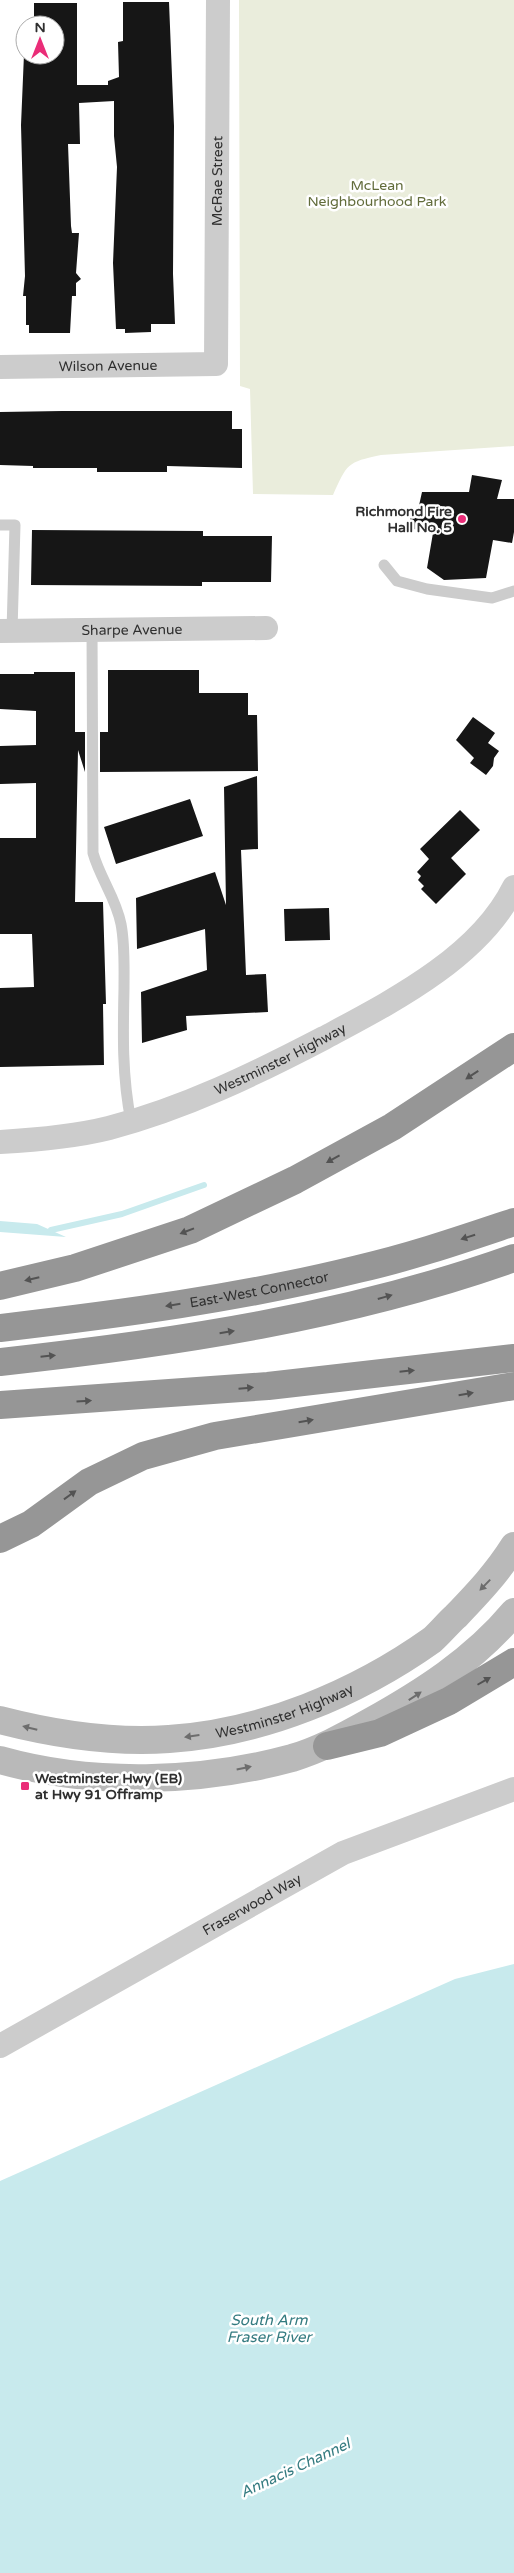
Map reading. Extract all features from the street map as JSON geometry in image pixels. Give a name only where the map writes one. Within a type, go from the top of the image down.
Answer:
[{"type":"highway","points":[[0,1286],[75,1268],[190,1230],[295,1180],[392,1127],[513,1047]]},
{"type":"highway","name":"East-West Connector","points":[[0,1328],[110,1316],[256,1291],[359,1269],[514,1222]]},
{"type":"highway","points":[[0,1362],[107,1350],[255,1328],[379,1299],[514,1258]]},
{"type":"highway","points":[[0,1405],[259,1387],[514,1358]]},
{"type":"highway","points":[[0,1539],[31,1524],[89,1482],[143,1456],[215,1436],[514,1386]]},
{"type":"highway","points":[[0,1558],[31,1524]]},
{"type":"highway","points":[[327,1746],[380,1733],[449,1701],[514,1662]]},
{"type":"main road","name":"Westminster Highway","points":[[0,1720],[36,1730],[121,1740],[170,1739],[260,1723],[319,1703],[368,1679],[433,1639],[498,1572],[514,1546]]},
{"type":"main road","points":[[0,1760],[24,1767],[88,1775],[154,1777],[227,1771],[292,1758],[327,1746],[401,1705],[455,1670],[501,1627],[514,1612]]},
{"type":"street","name":"McRae Street","points":[[216,364],[218,0]]},
{"type":"street","name":"Wilson Avenue","points":[[0,367],[216,364]]},
{"type":"street","name":"Sharpe Avenue","points":[[6,631],[266,628]]},
{"type":"street","name":"Westminster Highway","points":[[0,1142],[66,1137],[130,1121],[181,1106],[254,1075],[381,1008],[440,969],[486,929],[514,888]]},
{"type":"street","name":"Fraserwood Way","points":[[0,2046],[343,1853],[514,1789]]},
{"type":"lane","points":[[0,525],[15,525],[6,631]]},
{"type":"lane","points":[[384,565],[397,581],[427,589],[492,598],[514,591]]},
{"type":"lane","points":[[92,630],[93,853],[98,871],[115,902],[121,924],[124,950],[124,1077],[130,1121]]},
{"type":"green space","name":"McLean Neighbourhood Park","points":[[239,0],[514,0],[514,446],[370,457],[355,463],[345,471],[333,495],[253,494],[250,389],[240,386]]},
{"type":"water","points":[[0,1221],[37,1224],[66,1237],[0,1232]]},
{"type":"water","name":"South Arm Fraser River","points":[[514,1964],[514,2573],[0,2573],[0,2181],[455,1979]]},
{"type":"building","points":[[123,2],[169,2],[174,126],[173,274],[175,324],[151,324],[151,332],[125,333],[125,329],[116,329],[113,263],[117,167],[114,136],[114,101],[79,103],[80,144],[68,144],[71,226],[72,233],[79,233],[76,273],[81,279],[76,283],[76,296],[72,296],[70,333],[29,333],[29,325],[26,325],[26,296],[23,296],[25,276],[21,125],[24,65],[65,65],[65,15],[34,15],[34,3],[77,3],[77,85],[108,85],[108,81],[119,77],[118,42],[123,41]]},
{"type":"building","points":[[232,411],[232,429],[242,429],[242,468],[167,466],[167,472],[97,472],[97,468],[33,468],[33,466],[0,465],[0,412]]},
{"type":"building","name":"Richmond Fire Hall No. 5","points":[[472,475],[502,480],[497,499],[514,499],[512,543],[493,540],[486,578],[444,580],[427,568],[433,533],[409,528],[412,510],[418,510],[422,492],[469,492]]},
{"type":"building","points":[[32,530],[203,531],[203,536],[272,536],[271,582],[202,582],[202,586],[31,585]]},
{"type":"building","points":[[108,670],[199,670],[199,693],[248,693],[248,715],[257,715],[258,771],[100,772],[100,732],[108,732]]},
{"type":"building","points":[[34,672],[75,672],[75,732],[85,732],[85,772],[78,750],[75,902],[103,902],[106,1004],[103,1004],[104,1065],[0,1067],[0,988],[34,987],[32,934],[0,934],[0,838],[36,838],[36,783],[0,784],[0,746],[36,745],[36,711],[0,709],[0,674],[34,674]]},
{"type":"building","points":[[473,717],[495,733],[488,743],[499,751],[494,758],[493,766],[486,775],[470,763],[474,758],[456,740]]},
{"type":"building","points":[[257,776],[258,849],[241,850],[246,975],[266,974],[268,1012],[186,1016],[187,1030],[142,1043],[141,992],[207,970],[205,929],[137,949],[136,898],[215,872],[226,905],[224,787]]},
{"type":"building","points":[[190,799],[203,836],[116,864],[104,827]]},
{"type":"building","points":[[460,810],[480,830],[451,858],[466,874],[436,904],[421,889],[424,886],[418,880],[421,876],[417,872],[429,859],[420,849]]},
{"type":"building","points":[[329,908],[330,940],[285,941],[284,909]]},
{"type":"waterway","points":[[51,1230],[122,1214],[204,1185]]},
{"type":"place","name":"Richmond Fire Hall No. 5","points":[[462,519]]},
{"type":"place","name":"Westminster Hwy (EB) at Hwy 91 Offramp","points":[[25,1786]]},
{"type":"water label","name":"Annacis Channel","points":[[295,2468]]}]
